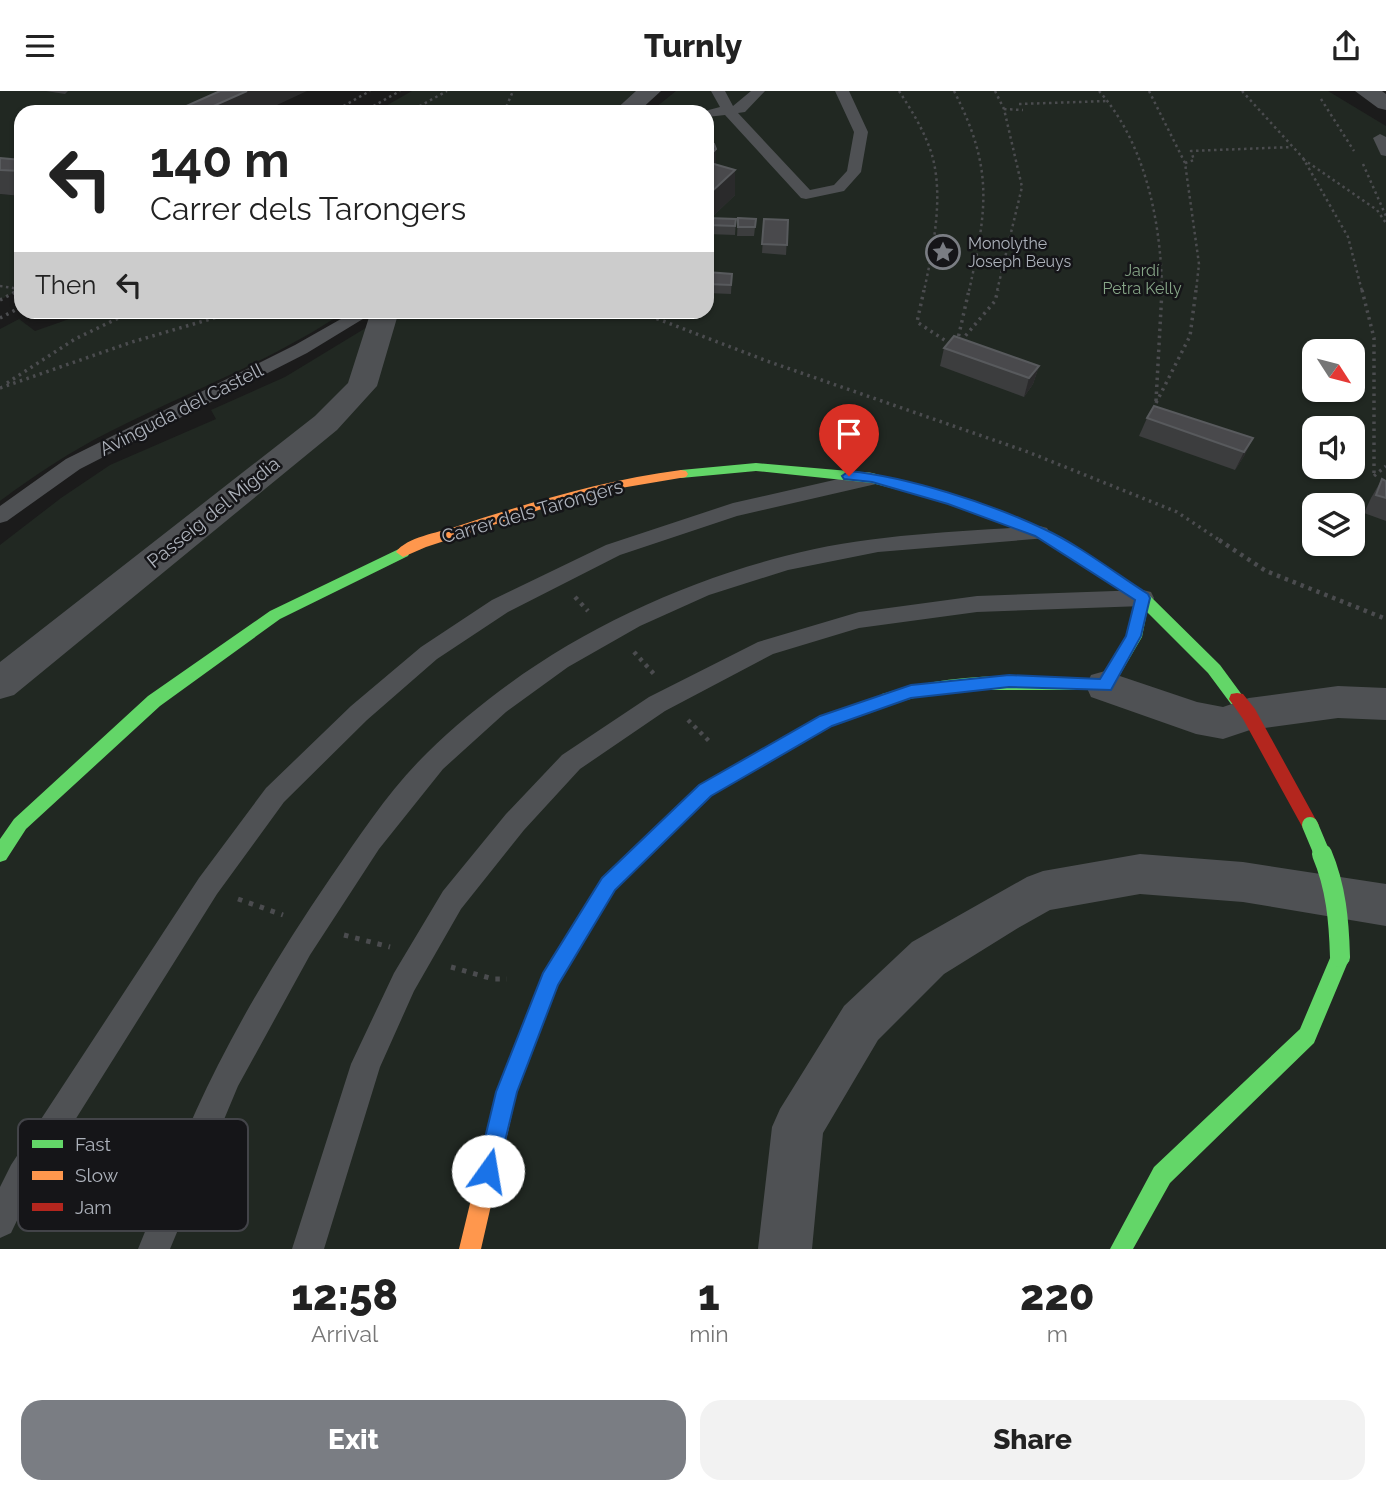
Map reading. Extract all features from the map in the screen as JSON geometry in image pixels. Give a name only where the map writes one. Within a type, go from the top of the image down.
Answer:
[{"type":"street","points":[[633,105],[650,91]]},
{"type":"street","points":[[1366,91],[1386,103]]},
{"type":"street","name":"Passeig del Migdia","points":[[0,684],[326,423],[362,386],[382,319]]},
{"type":"street","name":"Carrer dels Tarongers","points":[[0,854],[20,824],[154,701],[275,615],[421,543],[565,497],[652,477],[756,467],[872,478],[953,500],[1040,533],[1143,598],[1214,669],[1249,714],[1310,825],[1331,875],[1339,922],[1340,957],[1307,1036],[1162,1175],[1121,1249]]},
{"type":"street","points":[[1105,686],[1134,636],[1143,598]]},
{"type":"street","points":[[470,1249],[507,1092],[550,980],[609,884],[705,791],[826,721],[911,691],[1009,681],[1105,686],[1196,718],[1223,723],[1249,714],[1338,702],[1386,704]]},
{"type":"street","points":[[785,1249],[798,1127],[861,1023],[928,958],[1002,913],[1043,891],[1140,874],[1244,882],[1386,905]]},
{"type":"lane","points":[[718,91],[727,110],[789,172],[806,195],[839,187],[854,172],[862,132],[842,91]]},
{"type":"lane","points":[[714,112],[740,109],[758,91]]},
{"type":"lane","name":"Avinguda del Castell","points":[[0,516],[73,464],[302,349],[354,319]]},
{"type":"lane","points":[[59,1119],[208,886],[275,795],[359,713],[429,653],[500,606],[613,550],[733,510],[872,478]]},
{"type":"lane","points":[[210,1119],[228,1076],[300,946],[370,841],[434,762],[498,705],[560,661],[632,620],[701,589],[787,563],[878,545],[1040,533]]},
{"type":"lane","points":[[308,1249],[366,1064],[404,982],[452,901],[515,822],[571,762],[657,704],[754,654],[859,620],[977,604],[1143,598]]},
{"type":"lane","points":[[0,1222],[18,1185]]},
{"type":"lane","points":[[155,1249],[163,1231]]},
{"type":"path","points":[[345,105],[370,91]]},
{"type":"path","points":[[375,105],[400,91]]},
{"type":"path","points":[[422,105],[447,91]]},
{"type":"path","points":[[899,91],[911,109],[934,162],[933,248],[918,321],[956,347]]},
{"type":"path","points":[[954,91],[974,132],[985,186],[971,278],[956,347]]},
{"type":"path","points":[[956,347],[995,301],[1022,187],[1004,109],[995,91]]},
{"type":"path","points":[[1099,91],[1115,108],[1146,175],[1162,251],[1163,317],[1156,403],[1190,336],[1199,264],[1185,163],[1149,91]]},
{"type":"path","points":[[1242,91],[1303,158],[1348,237],[1374,338],[1374,476],[1386,466]]},
{"type":"path","points":[[1321,99],[1366,169],[1386,216]]},
{"type":"path","points":[[1004,109],[1023,110],[1018,104],[1108,101]]},
{"type":"path","points":[[1185,163],[1194,160],[1191,151],[1293,147]]},
{"type":"path","points":[[1303,158],[1377,210],[1386,223]]},
{"type":"path","points":[[0,388],[75,339],[116,319]]},
{"type":"path","points":[[0,388],[132,342],[211,319]]},
{"type":"path","points":[[658,319],[767,361],[1028,452],[1177,512],[1266,571],[1386,619]]},
{"type":"path","points":[[576,598],[589,612]]},
{"type":"path","points":[[635,654],[649,668]]},
{"type":"path","points":[[689,721],[705,738]]},
{"type":"path","points":[[240,900],[273,912]]},
{"type":"path","points":[[351,937],[384,945]]},
{"type":"path","points":[[463,970],[493,979]]},
{"type":"green space","points":[[0,91],[281,91],[250,105],[14,105],[14,184],[0,183]]},
{"type":"green space","points":[[412,91],[639,91],[621,105],[387,105]]},
{"type":"green space","name":"Jardí Petra Kelly","points":[[676,91],[1328,91],[1386,126],[1386,1249],[0,1249],[0,545],[61,498],[110,465],[216,419],[211,410],[285,377],[380,319],[714,319],[714,105],[659,105]]},
{"type":"green space","points":[[0,194],[14,195],[14,293],[0,300]]},
{"type":"green space","points":[[19,319],[35,331],[69,319],[333,319],[259,361],[95,439],[0,501],[0,329]]},
{"type":"building","points":[[220,91],[247,91],[216,105],[189,105]]},
{"type":"building","points":[[0,158],[14,159],[14,171],[0,170]]},
{"type":"building","points":[[714,164],[735,170],[714,189]]},
{"type":"building","points":[[714,218],[736,219],[735,226],[714,225]]},
{"type":"building","points":[[738,218],[756,219],[755,227],[738,227]]},
{"type":"building","points":[[764,219],[788,220],[787,245],[762,244]]},
{"type":"building","points":[[714,273],[732,274],[731,285],[714,284]]},
{"type":"building","points":[[954,336],[1039,366],[1029,378],[944,348]]},
{"type":"building","points":[[1154,406],[1253,438],[1244,452],[1147,418]]},
{"type":"building","points":[[1382,479],[1386,481],[1386,498],[1376,495]]},
{"type":"traffic: fast","points":[[681,474],[756,467],[872,478],[953,500],[1040,533],[1143,598],[1214,669],[1237,699]]},
{"type":"traffic: fast","points":[[0,854],[20,824],[154,701],[275,615],[403,552]]},
{"type":"traffic: fast","points":[[888,699],[914,691],[968,683],[1023,682],[1105,686],[1134,637],[1143,598]]},
{"type":"traffic: fast","points":[[1310,825],[1331,875],[1339,922],[1340,957]]},
{"type":"traffic: fast","points":[[1121,1249],[1162,1175],[1307,1036],[1340,957]]},
{"type":"traffic: slow","points":[[403,552],[421,543],[582,493],[648,478],[681,474]]},
{"type":"traffic: slow","points":[[470,1249],[507,1092],[550,980],[609,884],[645,849]]},
{"type":"traffic: jam","points":[[645,849],[705,791],[826,721],[888,699]]},
{"type":"traffic: jam","points":[[1237,699],[1249,714],[1310,825]]},
{"type":"place","name":"Monolythe Joseph Beuys","points":[[943,252]]},
{"type":"route","points":[[488,1171],[507,1092],[550,980],[609,884],[705,791],[826,721],[911,691],[1009,681],[1105,686],[1134,636],[1143,598],[1040,533],[953,500],[872,478],[849,476]]}]
